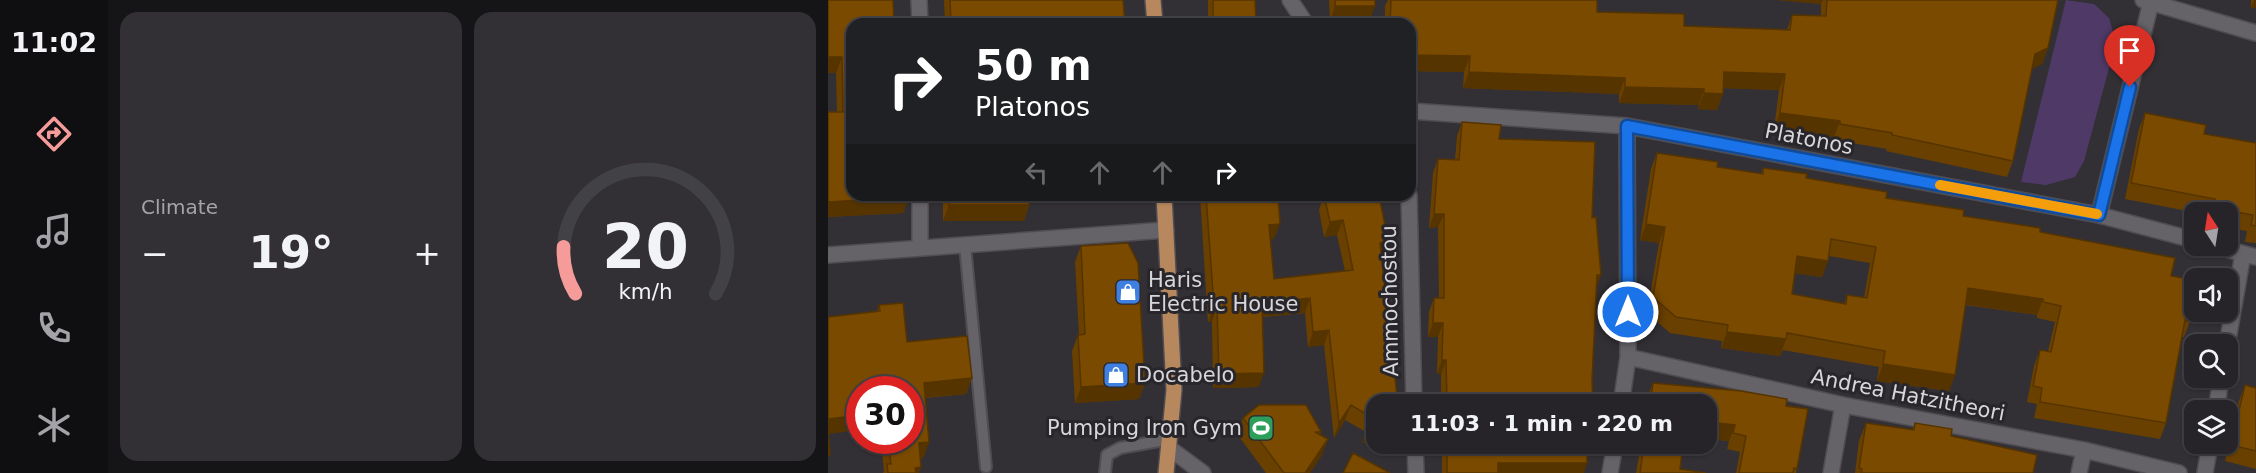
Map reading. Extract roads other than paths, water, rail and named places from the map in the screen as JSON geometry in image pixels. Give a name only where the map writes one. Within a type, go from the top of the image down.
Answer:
[{"type":"main road","points":[[1153,0],[1154,18]]},
{"type":"main road","points":[[1164,201],[1174,390],[1166,473]]},
{"type":"street","points":[[920,0],[920,18]]},
{"type":"street","points":[[1290,0],[1302,18]]},
{"type":"street","points":[[2099,215],[2147,1],[2256,33]]},
{"type":"street","name":"Platonos","points":[[1416,111],[1627,126],[2099,215],[2184,237]]},
{"type":"street","points":[[1623,394],[1628,357],[1627,126]]},
{"type":"street","points":[[920,201],[920,248]]},
{"type":"street","name":"Ammochostou","points":[[1408,201],[1414,394]]},
{"type":"street","points":[[828,255],[1166,230]]},
{"type":"street","points":[[2230,334],[2250,255]]},
{"type":"street","name":"Andrea Hatzitheori","points":[[1628,357],[1843,405],[2084,450],[2179,473]]},
{"type":"street","points":[[1831,473],[1843,405]]},
{"type":"street","points":[[1170,444],[1203,473]]},
{"type":"street","points":[[2079,473],[2084,450]]},
{"type":"street","points":[[1415,454],[1416,473]]},
{"type":"street","points":[[1610,473],[1613,454]]},
{"type":"street","points":[[2205,473],[2208,454]]},
{"type":"lane","points":[[965,245],[986,467]]},
{"type":"lane","points":[[1105,473],[1107,455],[1120,448],[1170,444]]},
{"type":"place","name":"Haris Electric House","points":[[1128,292]]},
{"type":"place","name":"Docabelo","points":[[1116,375]]},
{"type":"place","name":"Pumping Iron Gym","points":[[1261,428]]}]
